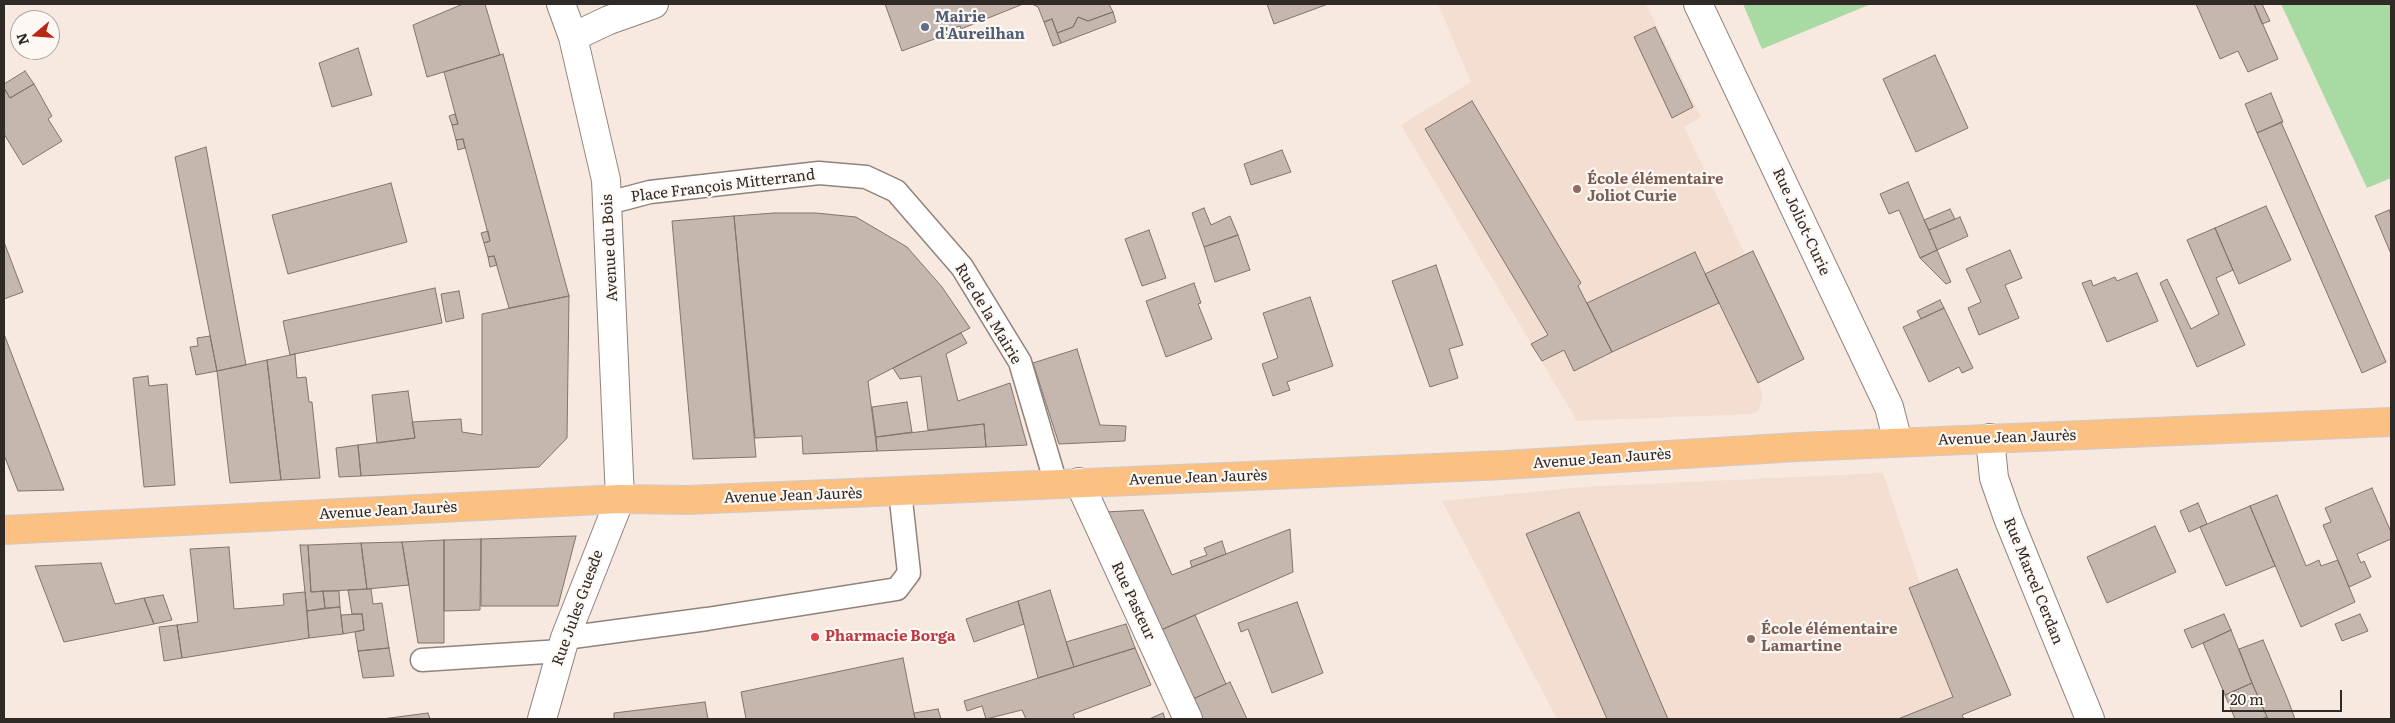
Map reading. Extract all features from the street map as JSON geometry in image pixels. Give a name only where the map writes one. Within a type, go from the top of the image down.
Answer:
[{"type":"main road","name":"Avenue Jean Jaurès","points":[[4,530],[620,499],[688,500],[900,491],[1495,465],[1898,442],[2391,422]]},
{"type":"street","name":"Avenue du Bois","points":[[561,4],[573,37],[599,145],[608,203],[620,499]]},
{"type":"street","points":[[573,37],[609,20],[654,4]]},
{"type":"street","name":"Rue Joliot-Curie","points":[[1698,4],[1889,407],[1898,442]]},
{"type":"street","name":"Rue Marcel Cerdan","points":[[1990,438],[1994,478],[2008,518],[2090,719]]},
{"type":"street","name":"Rue Pasteur","points":[[1067,483],[1188,719]]},
{"type":"street","name":"Rue Jules Guesde","points":[[542,719],[563,645],[620,499]]},
{"type":"lane","name":"Place François Mitterrand","points":[[608,203],[650,192],[818,173],[866,177],[896,191]]},
{"type":"lane","name":"Rue de la Mairie","points":[[896,191],[962,267],[1020,362],[1067,483]]},
{"type":"lane","points":[[422,660],[563,645],[707,619],[896,589],[909,573],[900,491]]},
{"type":"shaded area","name":"École élémentaire Joliot Curie","points":[[1438,4],[1646,4],[1701,117],[1684,127],[1745,254],[1753,251],[1804,359],[1758,383],[1762,399],[1758,411],[1752,414],[1577,421],[1401,125],[1471,82]]},
{"type":"shaded area","name":"École élémentaire Lamartine","points":[[1883,473],[1920,583],[1957,569],[2011,695],[1962,715],[1964,719],[1557,719],[1442,501],[1582,487]]},
{"type":"green space","points":[[1743,4],[1871,4],[1762,49]]},
{"type":"green space","points":[[2281,4],[2391,4],[2391,178],[2367,188]]},
{"type":"building","points":[[463,4],[485,4],[500,55],[427,77],[413,25]]},
{"type":"building","name":"Mairie d'Aureilhan","points":[[885,4],[1023,4],[961,29],[960,26],[947,31],[948,34],[902,51]]},
{"type":"building","name":"Mairie d'Aureilhan","points":[[1032,4],[1109,4],[1113,12],[1088,21],[1078,17],[1073,27],[1057,33],[1052,19],[1044,22],[1038,7]]},
{"type":"building","points":[[1267,4],[1328,4],[1274,24]]},
{"type":"building","points":[[2196,4],[2254,4],[2278,59],[2248,72],[2238,51],[2220,59]]},
{"type":"building","points":[[2254,4],[2262,4],[2270,21],[2262,24]]},
{"type":"building","points":[[1113,12],[1116,22],[1061,43],[1057,33],[1073,27],[1078,17],[1088,21]]},
{"type":"building","points":[[1052,19],[1061,43],[1053,46],[1044,22]]},
{"type":"building","points":[[1655,27],[1693,107],[1672,118],[1634,37]]},
{"type":"building","points":[[358,48],[372,95],[332,107],[319,63]]},
{"type":"building","points":[[503,54],[569,296],[509,308],[494,256],[488,257],[484,243],[490,241],[463,139],[456,140],[452,125],[458,124],[444,72]]},
{"type":"building","points":[[1935,55],[1968,128],[1916,152],[1883,79]]},
{"type":"building","points":[[25,71],[34,84],[10,98],[4,88],[4,84]]},
{"type":"building","points":[[34,84],[52,116],[48,119],[62,141],[23,165],[4,134],[4,88],[10,98]]},
{"type":"building","points":[[2271,93],[2283,122],[2257,133],[2245,104]]},
{"type":"building","points":[[1472,101],[1581,283],[1578,286],[1612,352],[1574,371],[1564,350],[1542,361],[1531,344],[1548,335],[1425,129]]},
{"type":"building","points":[[455,114],[458,124],[452,125],[449,116]]},
{"type":"building","points":[[2281,122],[2386,362],[2362,373],[2257,133]]},
{"type":"building","points":[[463,139],[465,148],[458,150],[456,140]]},
{"type":"building","points":[[206,147],[246,365],[217,371],[175,157]]},
{"type":"building","points":[[1282,150],[1291,172],[1251,185],[1244,164]]},
{"type":"building","points":[[1908,182],[1937,250],[1920,258],[1899,210],[1889,214],[1880,194]]},
{"type":"building","points":[[391,183],[407,242],[288,274],[272,215]]},
{"type":"building","points":[[2266,206],[2291,260],[2239,284],[2215,228]]},
{"type":"building","points":[[1204,208],[1211,225],[1230,216],[1238,235],[1204,247],[1192,213]]},
{"type":"building","points":[[1950,209],[1955,219],[1929,230],[1924,220]]},
{"type":"building","points":[[2389,210],[2391,215],[2391,254],[2375,216]]},
{"type":"building","points":[[774,213],[816,213],[856,217],[907,247],[942,287],[970,328],[868,381],[877,451],[803,454],[802,436],[755,438],[734,216]]},
{"type":"building","points":[[734,216],[756,457],[693,459],[672,221]]},
{"type":"building","points":[[1960,217],[1968,236],[1937,250],[1929,230]]},
{"type":"building","points":[[2215,228],[2233,270],[2216,278],[2245,345],[2197,367],[2160,283],[2167,279],[2191,329],[2219,314],[2187,240]]},
{"type":"building","points":[[1149,230],[1166,278],[1142,286],[1125,239]]},
{"type":"building","points":[[488,231],[490,241],[484,243],[481,233]]},
{"type":"building","points":[[1238,235],[1250,270],[1215,282],[1204,247]]},
{"type":"building","points":[[4,242],[23,292],[4,299]]},
{"type":"building","points":[[1937,250],[1951,282],[1946,284],[1920,258]]},
{"type":"building","points":[[2010,250],[2022,278],[2005,285],[2019,318],[1979,335],[1968,308],[1981,302],[1966,269]]},
{"type":"building","points":[[1753,251],[1804,359],[1758,383],[1705,274]]},
{"type":"building","points":[[1695,252],[1719,303],[1612,352],[1587,303]]},
{"type":"building","points":[[494,256],[497,265],[490,267],[488,257]]},
{"type":"building","points":[[1436,265],[1463,345],[1449,349],[1458,378],[1430,387],[1392,281]]},
{"type":"building","points":[[2137,273],[2158,321],[2107,342],[2082,283],[2091,280],[2093,286],[2115,277],[2117,281]]},
{"type":"building","points":[[1194,283],[1201,303],[1198,304],[1212,339],[1166,357],[1146,301]]},
{"type":"building","points":[[435,288],[442,323],[290,355],[283,321]]},
{"type":"building","points":[[459,291],[464,318],[446,322],[441,294]]},
{"type":"building","points":[[569,296],[567,438],[539,467],[361,476],[358,445],[415,438],[412,422],[461,419],[462,432],[482,435],[482,314]]},
{"type":"building","points":[[1310,297],[1333,366],[1287,382],[1290,390],[1273,396],[1262,364],[1278,358],[1263,313]]},
{"type":"building","points":[[1940,300],[1944,308],[1921,319],[1917,311]]},
{"type":"building","points":[[1944,308],[1973,368],[1962,373],[1959,367],[1929,382],[1903,327]]},
{"type":"building","points":[[961,333],[967,343],[946,354],[958,401],[1010,383],[1027,445],[986,447],[984,424],[928,430],[921,376],[900,379],[893,368]]},
{"type":"building","points":[[4,334],[64,490],[18,491],[4,455]]},
{"type":"building","points":[[210,336],[217,371],[196,375],[190,347],[198,346],[197,338]]},
{"type":"building","points":[[1077,349],[1100,425],[1126,426],[1125,441],[1059,444],[1033,363]]},
{"type":"building","points":[[295,354],[297,378],[306,377],[309,402],[312,402],[320,478],[281,480],[267,360]]},
{"type":"building","points":[[267,360],[281,480],[230,483],[217,371]]},
{"type":"building","points":[[148,376],[149,386],[167,384],[175,485],[144,487],[133,378]]},
{"type":"building","points":[[408,391],[415,438],[377,443],[372,395]]},
{"type":"building","points":[[907,402],[912,432],[876,437],[872,407]]},
{"type":"building","points":[[984,424],[986,447],[877,451],[876,437]]},
{"type":"building","points":[[358,445],[361,476],[339,477],[336,448]]},
{"type":"building","points":[[2372,488],[2391,532],[2391,539],[2357,554],[2361,563],[2364,561],[2371,577],[2349,587],[2323,525],[2331,522],[2325,508]]},
{"type":"building","points":[[2277,495],[2306,566],[2319,560],[2321,566],[2338,560],[2355,602],[2301,627],[2250,506]]},
{"type":"building","points":[[2198,503],[2207,524],[2189,532],[2180,511]]},
{"type":"building","points":[[2250,506],[2275,566],[2226,586],[2200,527]]},
{"type":"building","points":[[1143,510],[1172,575],[1290,529],[1293,572],[1161,630],[1106,512]]},
{"type":"building","points":[[1579,512],[1668,719],[1607,719],[1526,534]]},
{"type":"building","points":[[2155,526],[2176,572],[2107,603],[2087,557]]},
{"type":"building","points":[[576,536],[558,606],[481,606],[481,539]]},
{"type":"building","points":[[481,539],[480,610],[444,611],[444,540]]},
{"type":"building","points":[[444,540],[444,643],[418,643],[402,542]]},
{"type":"building","points":[[1222,541],[1226,554],[1192,567],[1190,561],[1207,555],[1204,548]]},
{"type":"building","points":[[402,542],[409,585],[367,589],[361,543]]},
{"type":"building","points":[[361,543],[367,589],[311,592],[308,545]]},
{"type":"building","points":[[300,545],[308,545],[311,592],[323,591],[325,608],[307,611]]},
{"type":"building","points":[[229,547],[234,609],[284,605],[283,594],[305,592],[309,638],[182,658],[177,625],[198,622],[190,549]]},
{"type":"building","points":[[101,563],[115,604],[144,598],[154,624],[64,642],[35,566]]},
{"type":"building","points":[[1957,569],[2011,695],[1962,715],[1964,719],[1898,719],[1953,697],[1909,588]]},
{"type":"building","points":[[371,589],[373,604],[382,603],[389,648],[358,651],[355,632],[364,630],[362,614],[352,614],[348,590]]},
{"type":"building","points":[[1050,590],[1074,667],[1038,678],[1018,601]]},
{"type":"building","points":[[323,591],[339,591],[340,607],[325,608]]},
{"type":"building","points":[[163,595],[172,620],[154,624],[144,598]]},
{"type":"building","points":[[1018,601],[1024,624],[974,642],[966,619]]},
{"type":"building","points":[[1297,602],[1323,673],[1272,693],[1248,629],[1241,632],[1238,623]]},
{"type":"building","points":[[340,607],[343,634],[309,638],[307,611]]},
{"type":"building","points":[[362,614],[364,630],[343,634],[341,615]]},
{"type":"building","points":[[2224,614],[2231,630],[2192,648],[2184,630]]},
{"type":"building","points":[[2360,614],[2368,631],[2342,641],[2335,624]]},
{"type":"building","points":[[1195,615],[1226,684],[1193,699],[1161,630]]},
{"type":"building","points":[[1126,624],[1135,648],[1074,667],[1066,642]]},
{"type":"building","points":[[177,625],[182,658],[164,661],[159,627]]},
{"type":"building","points":[[2231,630],[2252,683],[2225,695],[2203,643]]},
{"type":"building","points":[[2263,640],[2295,719],[2268,719],[2252,683],[2239,649]]},
{"type":"building","points":[[389,648],[394,676],[363,678],[358,651]]},
{"type":"building","points":[[1135,648],[1151,685],[1073,714],[1075,719],[1026,719],[1022,710],[986,719],[982,706],[967,711],[964,701]]},
{"type":"building","points":[[903,658],[915,719],[746,719],[741,692]]},
{"type":"building","points":[[1230,682],[1247,719],[1202,719],[1193,699]]},
{"type":"building","points":[[2252,683],[2267,717],[2261,719],[2235,719],[2225,695]]},
{"type":"building","points":[[705,702],[708,719],[614,719],[614,713]]},
{"type":"building","points":[[938,709],[941,719],[915,719],[914,713]]},
{"type":"building","points":[[428,713],[430,719],[382,719]]},
{"type":"building","points":[[1163,713],[1165,719],[1149,719]]},
{"type":"place","name":"Mairie d'Aureilhan","points":[[925,27]]},
{"type":"place","name":"École élémentaire Joliot Curie","points":[[1577,189]]},
{"type":"place","name":"Pharmacie Borga","points":[[815,637]]},
{"type":"place","name":"École élémentaire Lamartine","points":[[1751,639]]}]
